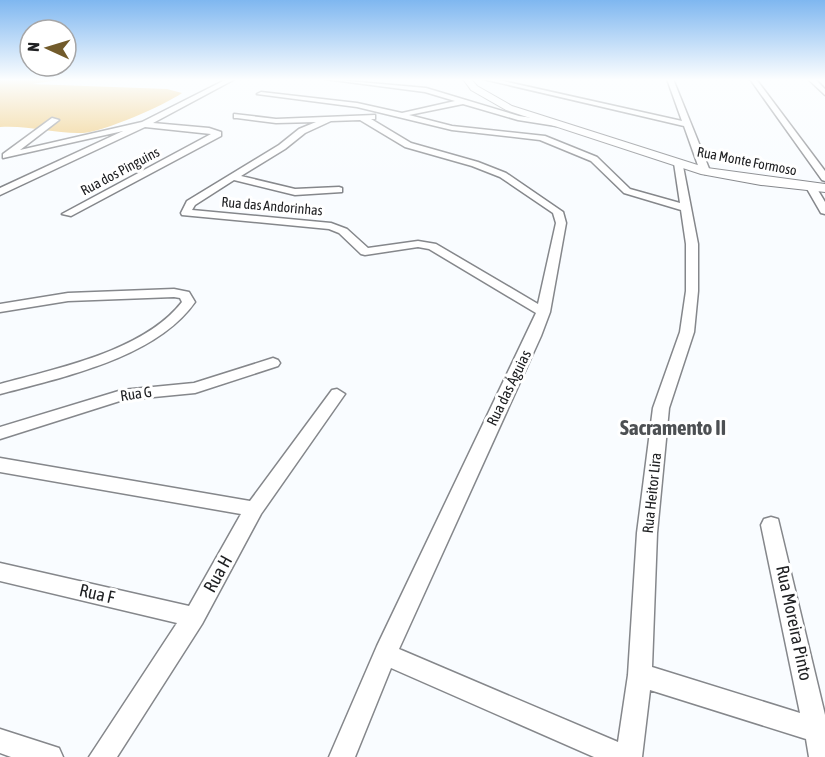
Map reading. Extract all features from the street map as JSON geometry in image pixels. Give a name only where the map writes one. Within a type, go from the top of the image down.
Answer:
[{"type":"street","points":[[0,192],[163,114]]},
{"type":"street","points":[[237,116],[267,121],[363,118],[399,114]]},
{"type":"street","points":[[403,114],[452,128],[549,141],[594,159],[627,191],[686,208]]},
{"type":"street","points":[[506,114],[556,124]]},
{"type":"street","name":"Rua Monte Formoso","points":[[528,114],[705,171],[825,188]]},
{"type":"street","points":[[641,114],[688,125]]},
{"type":"street","points":[[684,114],[705,171]]},
{"type":"street","points":[[779,114],[825,178]]},
{"type":"street","name":"Rua das Águias","points":[[342,757],[385,654],[534,336],[543,312],[561,223],[558,212],[502,175],[475,164],[408,145],[363,118]]},
{"type":"street","points":[[232,177],[282,147],[302,130],[328,119]]},
{"type":"street","points":[[55,120],[6,156],[146,123]]},
{"type":"street","name":"Rua dos Pinguins","points":[[68,214],[218,133],[146,123]]},
{"type":"street","name":"Rua Heitor Lira","points":[[628,757],[640,675],[647,533],[661,408],[687,332],[692,291],[692,244],[679,163]]},
{"type":"street","points":[[232,177],[295,192],[339,190]]},
{"type":"street","name":"Rua das Andorinhas","points":[[232,177],[191,203],[186,213],[331,226],[343,231],[365,252],[418,244],[432,246],[543,312]]},
{"type":"street","points":[[811,187],[825,211]]},
{"type":"street","points":[[0,308],[78,296],[174,293],[185,295],[189,302],[173,320],[157,331],[108,356],[0,389]]},
{"type":"street","name":"Rua G","points":[[0,433],[123,395],[195,388],[273,363]]},
{"type":"street","name":"Rua H","points":[[102,757],[194,617],[254,509],[337,394]]},
{"type":"street","points":[[0,465],[254,509]]},
{"type":"street","name":"Rua Moreira Pinto","points":[[771,525],[779,553],[822,757]]},
{"type":"street","name":"Rua F","points":[[0,572],[194,617]]},
{"type":"street","points":[[385,654],[623,757]]},
{"type":"street","points":[[640,675],[816,730]]},
{"type":"street","points":[[0,741],[50,757]]},
{"type":"shaded area","points":[[0,114],[140,114],[105,128],[83,133],[0,127]]},
{"type":"district","name":"Sacramento II","points":[[673,428]]}]
